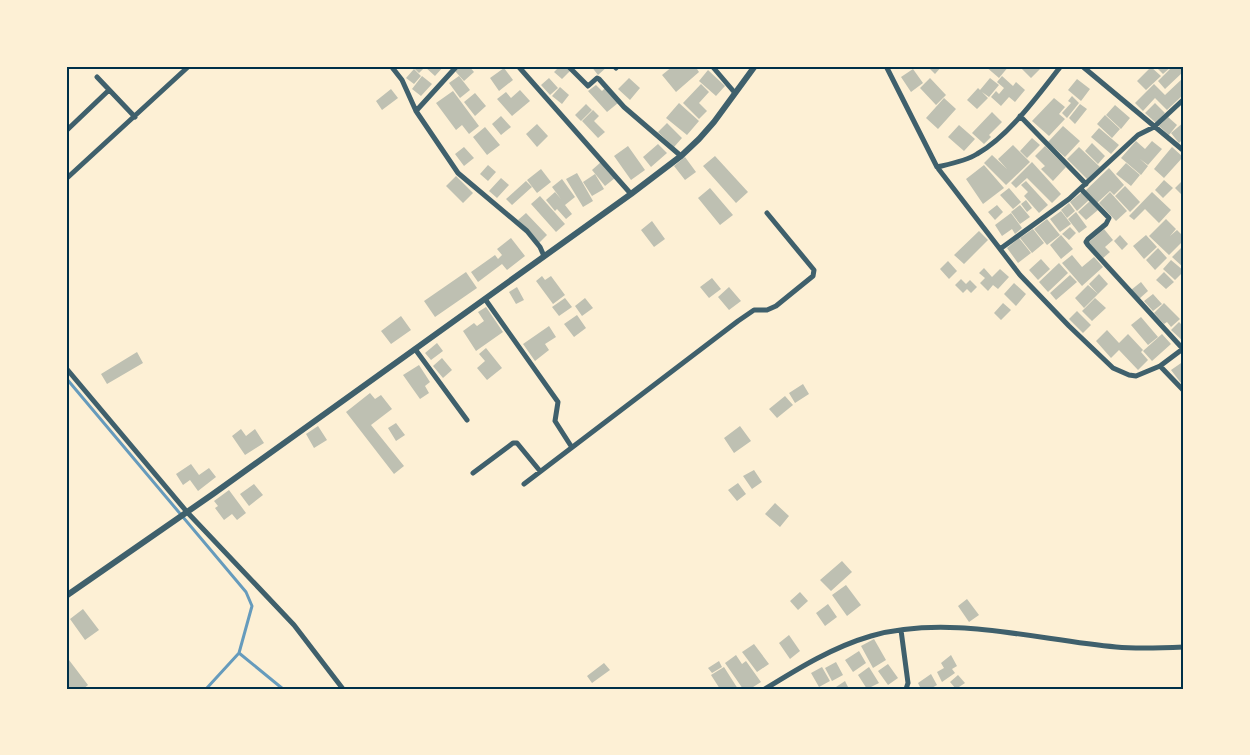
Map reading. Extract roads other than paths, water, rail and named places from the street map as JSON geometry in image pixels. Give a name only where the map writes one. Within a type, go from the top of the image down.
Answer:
[{"type":"street","points":[[66,179],[189,66]]},
{"type":"street","points":[[391,66],[402,80],[416,111],[458,173],[527,231],[544,256]]},
{"type":"street","points":[[416,111],[457,66]]},
{"type":"street","points":[[518,66],[632,194]]},
{"type":"street","points":[[568,66],[588,86],[597,78],[599,79],[624,107],[681,156]]},
{"type":"street","points":[[712,66],[735,93]]},
{"type":"street","points":[[66,596],[632,194],[681,156],[707,130],[754,66]]},
{"type":"street","points":[[886,66],[938,168],[1000,249],[1046,304],[1118,372],[1136,376],[1160,366],[1183,348],[1086,242],[1106,224],[1108,218],[1081,189]]},
{"type":"street","points":[[938,168],[976,155],[1020,116],[1061,66]]},
{"type":"street","points":[[1082,66],[1184,151]]},
{"type":"street","points":[[97,76],[135,117]]},
{"type":"street","points":[[66,131],[109,90]]},
{"type":"street","points":[[1000,249],[1081,189],[1137,135],[1154,127],[1184,99]]},
{"type":"street","points":[[1020,116],[1086,184]]},
{"type":"street","points":[[524,484],[738,321],[754,310],[767,310],[776,306],[813,276],[814,270],[767,213]]},
{"type":"street","points":[[485,299],[558,402],[555,421],[571,446]]},
{"type":"street","points":[[415,349],[467,420]]},
{"type":"street","points":[[1160,366],[1184,391]]},
{"type":"street","points":[[66,368],[185,513],[294,625],[343,689]]},
{"type":"street","points":[[473,473],[513,443],[517,443],[540,471]]},
{"type":"street","points":[[765,689],[826,653],[869,636],[901,630],[971,629],[1117,647],[1184,647]]},
{"type":"street","points":[[901,630],[908,683],[906,689]]},
{"type":"waterway","points":[[66,378],[246,592],[252,606],[239,653],[283,689]]},
{"type":"waterway","points":[[206,689],[239,653]]}]
